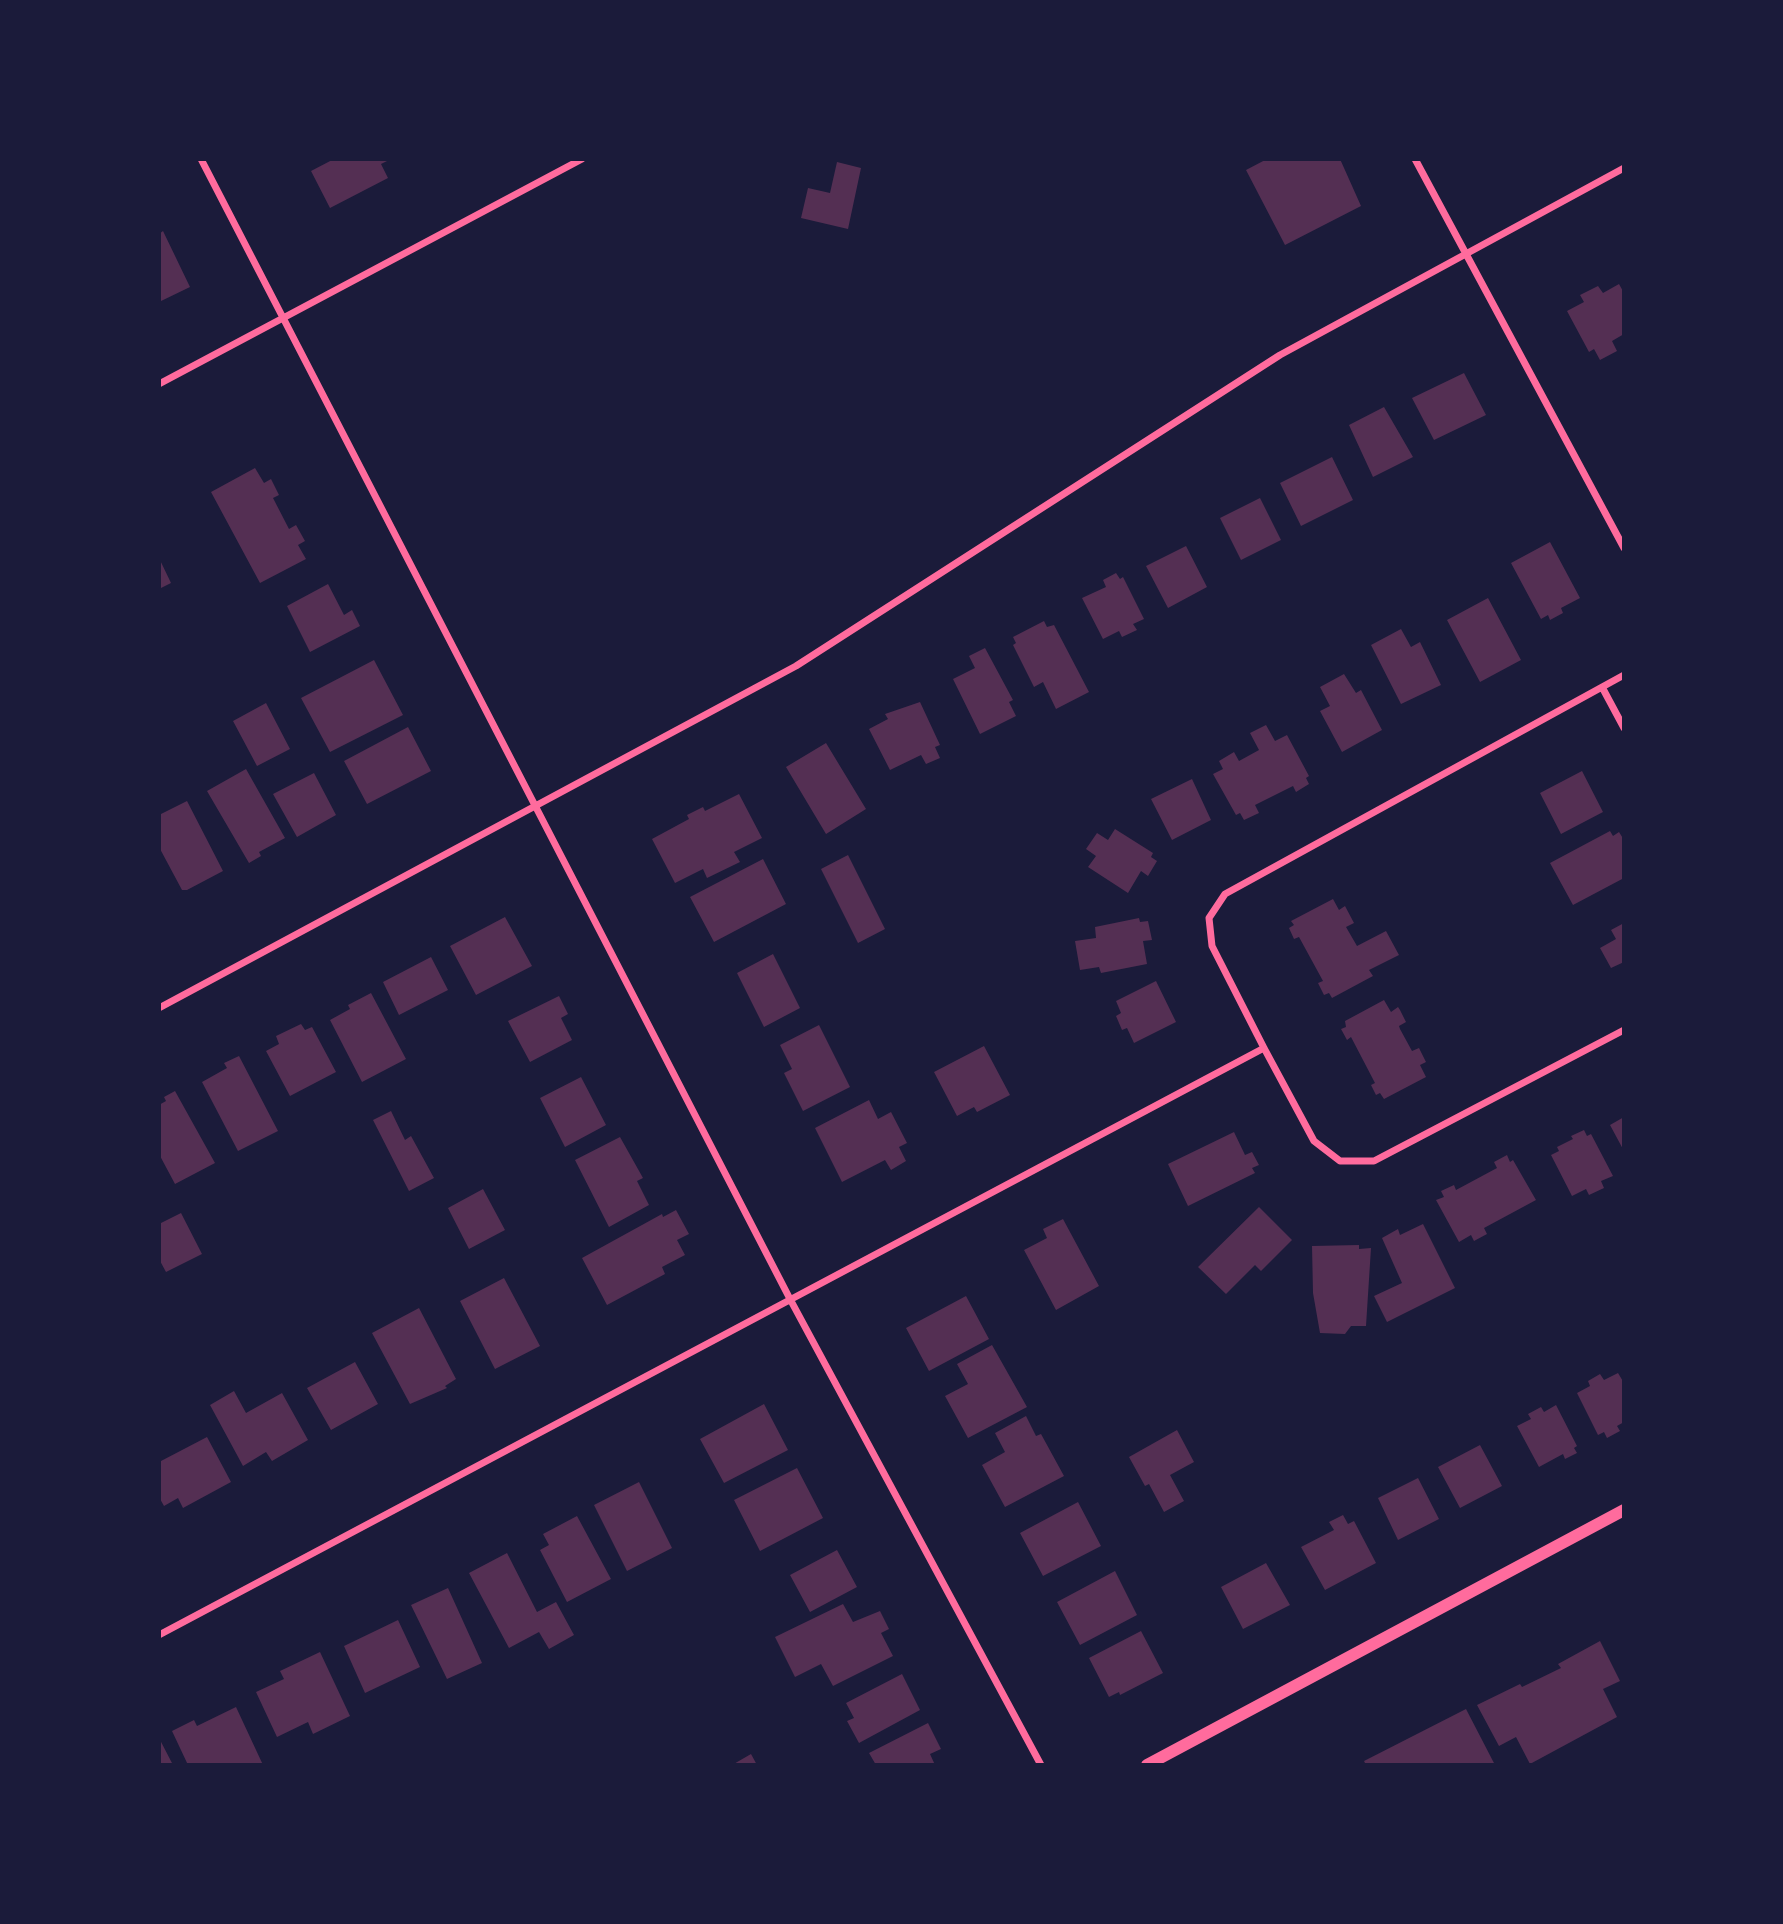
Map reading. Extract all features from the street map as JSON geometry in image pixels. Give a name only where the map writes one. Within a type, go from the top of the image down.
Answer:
[{"type":"street","points":[[201,159],[790,1299],[1041,1765]]},
{"type":"street","points":[[159,384],[582,159]]},
{"type":"street","points":[[1415,159],[1624,548]]},
{"type":"street","points":[[159,1008],[537,808],[796,666],[1280,355],[1624,168]]},
{"type":"street","points":[[1624,675],[1225,894],[1209,918],[1212,946],[1314,1141],[1340,1161],[1374,1161],[1624,1030]]},
{"type":"street","points":[[1602,687],[1624,728]]},
{"type":"street","points":[[159,1635],[1264,1048]]},
{"type":"street","points":[[1147,1765],[1624,1510]]},
{"type":"building","points":[[334,159],[391,159],[381,164],[388,178],[330,208],[311,171]]},
{"type":"building","points":[[1267,159],[1340,159],[1361,206],[1285,245],[1246,170]]},
{"type":"building","points":[[837,162],[861,168],[848,229],[801,218],[808,188],[830,193]]},
{"type":"building","points":[[163,231],[190,287],[159,302],[159,234]]},
{"type":"building","points":[[1619,284],[1624,293],[1624,334],[1612,341],[1617,351],[1600,360],[1594,349],[1589,352],[1567,311],[1584,302],[1580,295],[1598,286],[1603,293]]},
{"type":"building","points":[[1464,373],[1486,415],[1434,440],[1412,398]]},
{"type":"building","points":[[1384,407],[1413,457],[1373,477],[1349,425]]},
{"type":"building","points":[[1332,457],[1353,500],[1301,526],[1280,483]]},
{"type":"building","points":[[255,468],[264,483],[271,479],[279,495],[273,498],[289,529],[296,525],[305,541],[298,545],[306,559],[260,583],[211,492]]},
{"type":"building","points":[[1260,498],[1281,540],[1241,560],[1220,518]]},
{"type":"building","points":[[1550,542],[1580,598],[1561,608],[1563,613],[1550,620],[1548,615],[1541,619],[1511,563]]},
{"type":"building","points":[[1186,546],[1207,587],[1168,608],[1146,566]]},
{"type":"building","points":[[159,558],[171,583],[159,589]]},
{"type":"building","points":[[1116,573],[1120,579],[1123,577],[1144,619],[1133,624],[1137,630],[1122,637],[1119,631],[1103,639],[1082,598],[1106,587],[1103,580]]},
{"type":"building","points":[[328,584],[344,615],[352,610],[360,626],[310,652],[287,606]]},
{"type":"building","points":[[1488,598],[1521,660],[1480,682],[1447,620]]},
{"type":"building","points":[[1044,621],[1047,627],[1054,625],[1089,692],[1056,709],[1043,682],[1034,687],[1013,645],[1016,643],[1013,637]]},
{"type":"building","points":[[1401,629],[1411,647],[1420,642],[1441,685],[1401,704],[1371,645]]},
{"type":"building","points":[[985,648],[1013,700],[1009,702],[1016,716],[980,734],[953,679],[975,668],[969,656]]},
{"type":"building","points":[[374,660],[403,715],[330,752],[301,698]]},
{"type":"building","points":[[1344,674],[1356,693],[1361,690],[1382,730],[1342,752],[1320,711],[1330,706],[1320,687]]},
{"type":"building","points":[[920,702],[940,745],[935,747],[940,758],[926,764],[921,755],[890,770],[869,729],[888,719],[885,714]]},
{"type":"building","points":[[266,703],[290,749],[257,766],[233,721]]},
{"type":"building","points":[[1266,725],[1275,741],[1287,735],[1309,776],[1306,778],[1309,784],[1296,792],[1293,786],[1255,805],[1259,813],[1244,820],[1240,813],[1236,815],[1213,774],[1223,769],[1219,761],[1234,752],[1239,761],[1259,750],[1250,733]]},
{"type":"building","points":[[408,727],[431,771],[367,804],[344,761]]},
{"type":"building","points":[[826,743],[866,809],[826,834],[786,767]]},
{"type":"building","points":[[246,769],[285,838],[259,852],[261,856],[249,863],[207,791]]},
{"type":"building","points":[[1582,771],[1603,812],[1561,834],[1540,793]]},
{"type":"building","points":[[314,773],[336,815],[297,837],[273,794]]},
{"type":"building","points":[[1192,779],[1211,820],[1172,840],[1151,799]]},
{"type":"building","points":[[739,794],[762,838],[734,852],[740,862],[707,878],[703,869],[675,883],[652,839],[689,819],[687,815],[703,807],[705,811]]},
{"type":"building","points":[[187,801],[223,871],[187,890],[182,890],[159,847],[159,815]]},
{"type":"building","points":[[1115,829],[1153,853],[1151,857],[1157,861],[1148,876],[1141,871],[1128,893],[1088,867],[1096,856],[1086,849],[1097,833],[1108,840]]},
{"type":"building","points":[[1610,831],[1613,836],[1619,832],[1624,840],[1624,878],[1573,905],[1550,863]]},
{"type":"building","points":[[848,855],[885,929],[858,943],[821,869]]},
{"type":"building","points":[[763,859],[786,904],[714,942],[690,897]]},
{"type":"building","points":[[1333,899],[1339,910],[1345,906],[1354,923],[1346,927],[1357,946],[1386,931],[1399,955],[1369,970],[1373,976],[1332,998],[1329,993],[1324,995],[1318,983],[1323,981],[1299,937],[1294,939],[1289,928],[1294,925],[1291,921]]},
{"type":"building","points":[[505,917],[532,966],[476,995],[450,946]]},
{"type":"building","points":[[1139,918],[1140,922],[1148,921],[1152,940],[1143,941],[1147,964],[1101,973],[1099,967],[1080,970],[1075,941],[1096,938],[1095,927]]},
{"type":"building","points":[[1624,923],[1624,962],[1611,968],[1600,948],[1616,939],[1611,930]]},
{"type":"building","points":[[773,954],[800,1008],[764,1027],[737,973]]},
{"type":"building","points":[[431,957],[448,990],[399,1015],[383,982]]},
{"type":"building","points":[[1156,981],[1176,1022],[1134,1043],[1127,1028],[1122,1030],[1116,1016],[1121,1013],[1116,1001]]},
{"type":"building","points":[[371,993],[406,1059],[362,1082],[330,1020],[350,1009],[348,1005]]},
{"type":"building","points":[[559,996],[568,1014],[561,1018],[572,1040],[530,1062],[508,1021]]},
{"type":"building","points":[[1384,1000],[1391,1012],[1398,1007],[1400,1010],[1406,1022],[1399,1026],[1400,1029],[1412,1051],[1419,1048],[1426,1062],[1420,1065],[1426,1077],[1384,1099],[1380,1093],[1376,1095],[1371,1085],[1375,1083],[1351,1037],[1347,1040],[1341,1029],[1346,1027],[1345,1021]]},
{"type":"building","points":[[301,1024],[305,1030],[312,1027],[336,1072],[290,1096],[266,1051],[279,1044],[276,1036]]},
{"type":"building","points":[[819,1025],[850,1087],[803,1111],[784,1073],[792,1069],[780,1045]]},
{"type":"building","points":[[984,1046],[1010,1095],[977,1112],[974,1107],[957,1116],[934,1072]]},
{"type":"building","points":[[239,1056],[278,1131],[238,1151],[202,1082],[227,1068],[224,1063]]},
{"type":"building","points":[[581,1077],[606,1125],[565,1147],[540,1098]]},
{"type":"building","points":[[175,1091],[215,1163],[175,1184],[159,1154],[159,1105],[166,1101],[164,1097]]},
{"type":"building","points":[[869,1100],[878,1119],[891,1112],[907,1143],[899,1147],[906,1161],[891,1170],[885,1160],[842,1182],[815,1128]]},
{"type":"building","points":[[391,1111],[405,1140],[411,1136],[434,1178],[409,1191],[373,1120]]},
{"type":"building","points":[[1624,1117],[1624,1151],[1610,1125]]},
{"type":"building","points":[[1584,1130],[1587,1136],[1591,1134],[1613,1176],[1601,1181],[1604,1188],[1589,1195],[1586,1189],[1572,1196],[1551,1155],[1559,1151],[1557,1147],[1573,1139],[1571,1136]]},
{"type":"building","points":[[1234,1132],[1245,1155],[1252,1152],[1259,1165],[1252,1168],[1255,1173],[1188,1206],[1168,1164]]},
{"type":"building","points":[[620,1137],[643,1178],[637,1181],[649,1205],[609,1227],[575,1160]]},
{"type":"building","points":[[1507,1155],[1510,1162],[1513,1160],[1536,1200],[1484,1228],[1487,1234],[1474,1241],[1471,1235],[1459,1242],[1436,1200],[1444,1197],[1441,1191],[1454,1185],[1456,1190],[1497,1168],[1494,1162]]},
{"type":"building","points":[[483,1189],[505,1230],[469,1249],[448,1208]]},
{"type":"building","points":[[1259,1207],[1292,1240],[1261,1271],[1255,1265],[1226,1294],[1198,1267]]},
{"type":"building","points":[[676,1210],[689,1234],[677,1240],[685,1255],[662,1267],[665,1274],[607,1305],[582,1258],[662,1214],[663,1217]]},
{"type":"building","points":[[181,1213],[202,1254],[166,1272],[159,1259],[159,1224]]},
{"type":"building","points":[[1063,1219],[1099,1286],[1056,1310],[1024,1250],[1047,1238],[1043,1229]]},
{"type":"building","points":[[1423,1224],[1455,1288],[1387,1322],[1374,1296],[1402,1283],[1382,1238],[1398,1229],[1400,1235]]},
{"type":"building","points":[[1359,1245],[1359,1249],[1371,1248],[1366,1326],[1351,1326],[1345,1334],[1320,1333],[1313,1293],[1312,1246]]},
{"type":"building","points":[[504,1278],[540,1346],[495,1369],[460,1301]]},
{"type":"building","points":[[966,1296],[989,1339],[929,1371],[906,1328]]},
{"type":"building","points":[[419,1308],[456,1379],[445,1386],[447,1388],[410,1404],[372,1333]]},
{"type":"building","points":[[992,1345],[1027,1407],[968,1438],[945,1396],[968,1384],[957,1364]]},
{"type":"building","points":[[355,1362],[378,1404],[331,1430],[307,1388]]},
{"type":"building","points":[[1618,1373],[1624,1383],[1624,1422],[1617,1426],[1620,1431],[1607,1438],[1604,1432],[1598,1435],[1577,1393],[1590,1386],[1588,1381],[1600,1374],[1604,1380]]},
{"type":"building","points":[[234,1391],[246,1413],[282,1393],[308,1440],[272,1461],[266,1452],[243,1466],[210,1405]]},
{"type":"building","points":[[764,1404],[788,1450],[724,1483],[700,1439]]},
{"type":"building","points":[[1556,1405],[1577,1446],[1574,1448],[1577,1453],[1565,1459],[1563,1454],[1539,1467],[1517,1426],[1531,1419],[1528,1414],[1541,1407],[1544,1412]]},
{"type":"building","points":[[1026,1416],[1036,1436],[1041,1434],[1064,1476],[1005,1507],[982,1465],[1005,1452],[995,1433]]},
{"type":"building","points":[[1177,1430],[1194,1462],[1170,1475],[1184,1501],[1164,1512],[1149,1484],[1145,1486],[1129,1457]]},
{"type":"building","points":[[207,1437],[231,1482],[183,1508],[178,1498],[164,1506],[159,1497],[159,1457],[161,1461]]},
{"type":"building","points":[[1480,1445],[1502,1486],[1460,1508],[1438,1467]]},
{"type":"building","points":[[797,1468],[823,1518],[760,1551],[734,1500]]},
{"type":"building","points":[[1418,1478],[1439,1519],[1398,1540],[1378,1498]]},
{"type":"building","points":[[639,1482],[672,1548],[627,1571],[594,1505]]},
{"type":"building","points":[[1078,1502],[1101,1546],[1043,1576],[1020,1533]]},
{"type":"building","points":[[1343,1515],[1348,1524],[1354,1521],[1376,1563],[1325,1590],[1301,1547],[1334,1530],[1329,1522]]},
{"type":"building","points":[[577,1516],[611,1579],[567,1602],[540,1550],[549,1545],[543,1534]]},
{"type":"building","points":[[837,1550],[857,1587],[810,1612],[790,1575]]},
{"type":"building","points":[[507,1553],[537,1612],[556,1602],[574,1635],[549,1649],[539,1632],[509,1648],[469,1573]]},
{"type":"building","points":[[1266,1563],[1290,1605],[1243,1629],[1221,1587]]},
{"type":"building","points":[[1115,1571],[1137,1615],[1080,1645],[1057,1602]]},
{"type":"building","points":[[448,1588],[482,1663],[447,1679],[411,1605]]},
{"type":"building","points":[[843,1604],[853,1622],[880,1611],[889,1629],[881,1633],[893,1656],[833,1686],[821,1664],[795,1677],[775,1637]]},
{"type":"building","points":[[398,1620],[420,1667],[365,1693],[344,1646]]},
{"type":"building","points":[[1141,1631],[1163,1673],[1120,1695],[1119,1692],[1109,1697],[1089,1658]]},
{"type":"building","points":[[1600,1641],[1620,1681],[1603,1689],[1617,1717],[1530,1764],[1516,1737],[1499,1746],[1477,1705],[1561,1668],[1558,1664]]},
{"type":"building","points":[[320,1652],[350,1716],[313,1734],[308,1722],[277,1737],[256,1692],[284,1679],[280,1671]]},
{"type":"building","points":[[902,1674],[920,1710],[859,1743],[847,1721],[854,1718],[846,1703]]},
{"type":"building","points":[[236,1707],[263,1765],[188,1765],[172,1731],[194,1720],[197,1726]]},
{"type":"building","points":[[1466,1709],[1495,1765],[1366,1765],[1364,1761]]},
{"type":"building","points":[[928,1723],[941,1749],[930,1754],[935,1765],[876,1765],[869,1753]]},
{"type":"building","points":[[159,1738],[173,1765],[159,1765]]},
{"type":"building","points":[[751,1754],[757,1765],[732,1765]]}]
